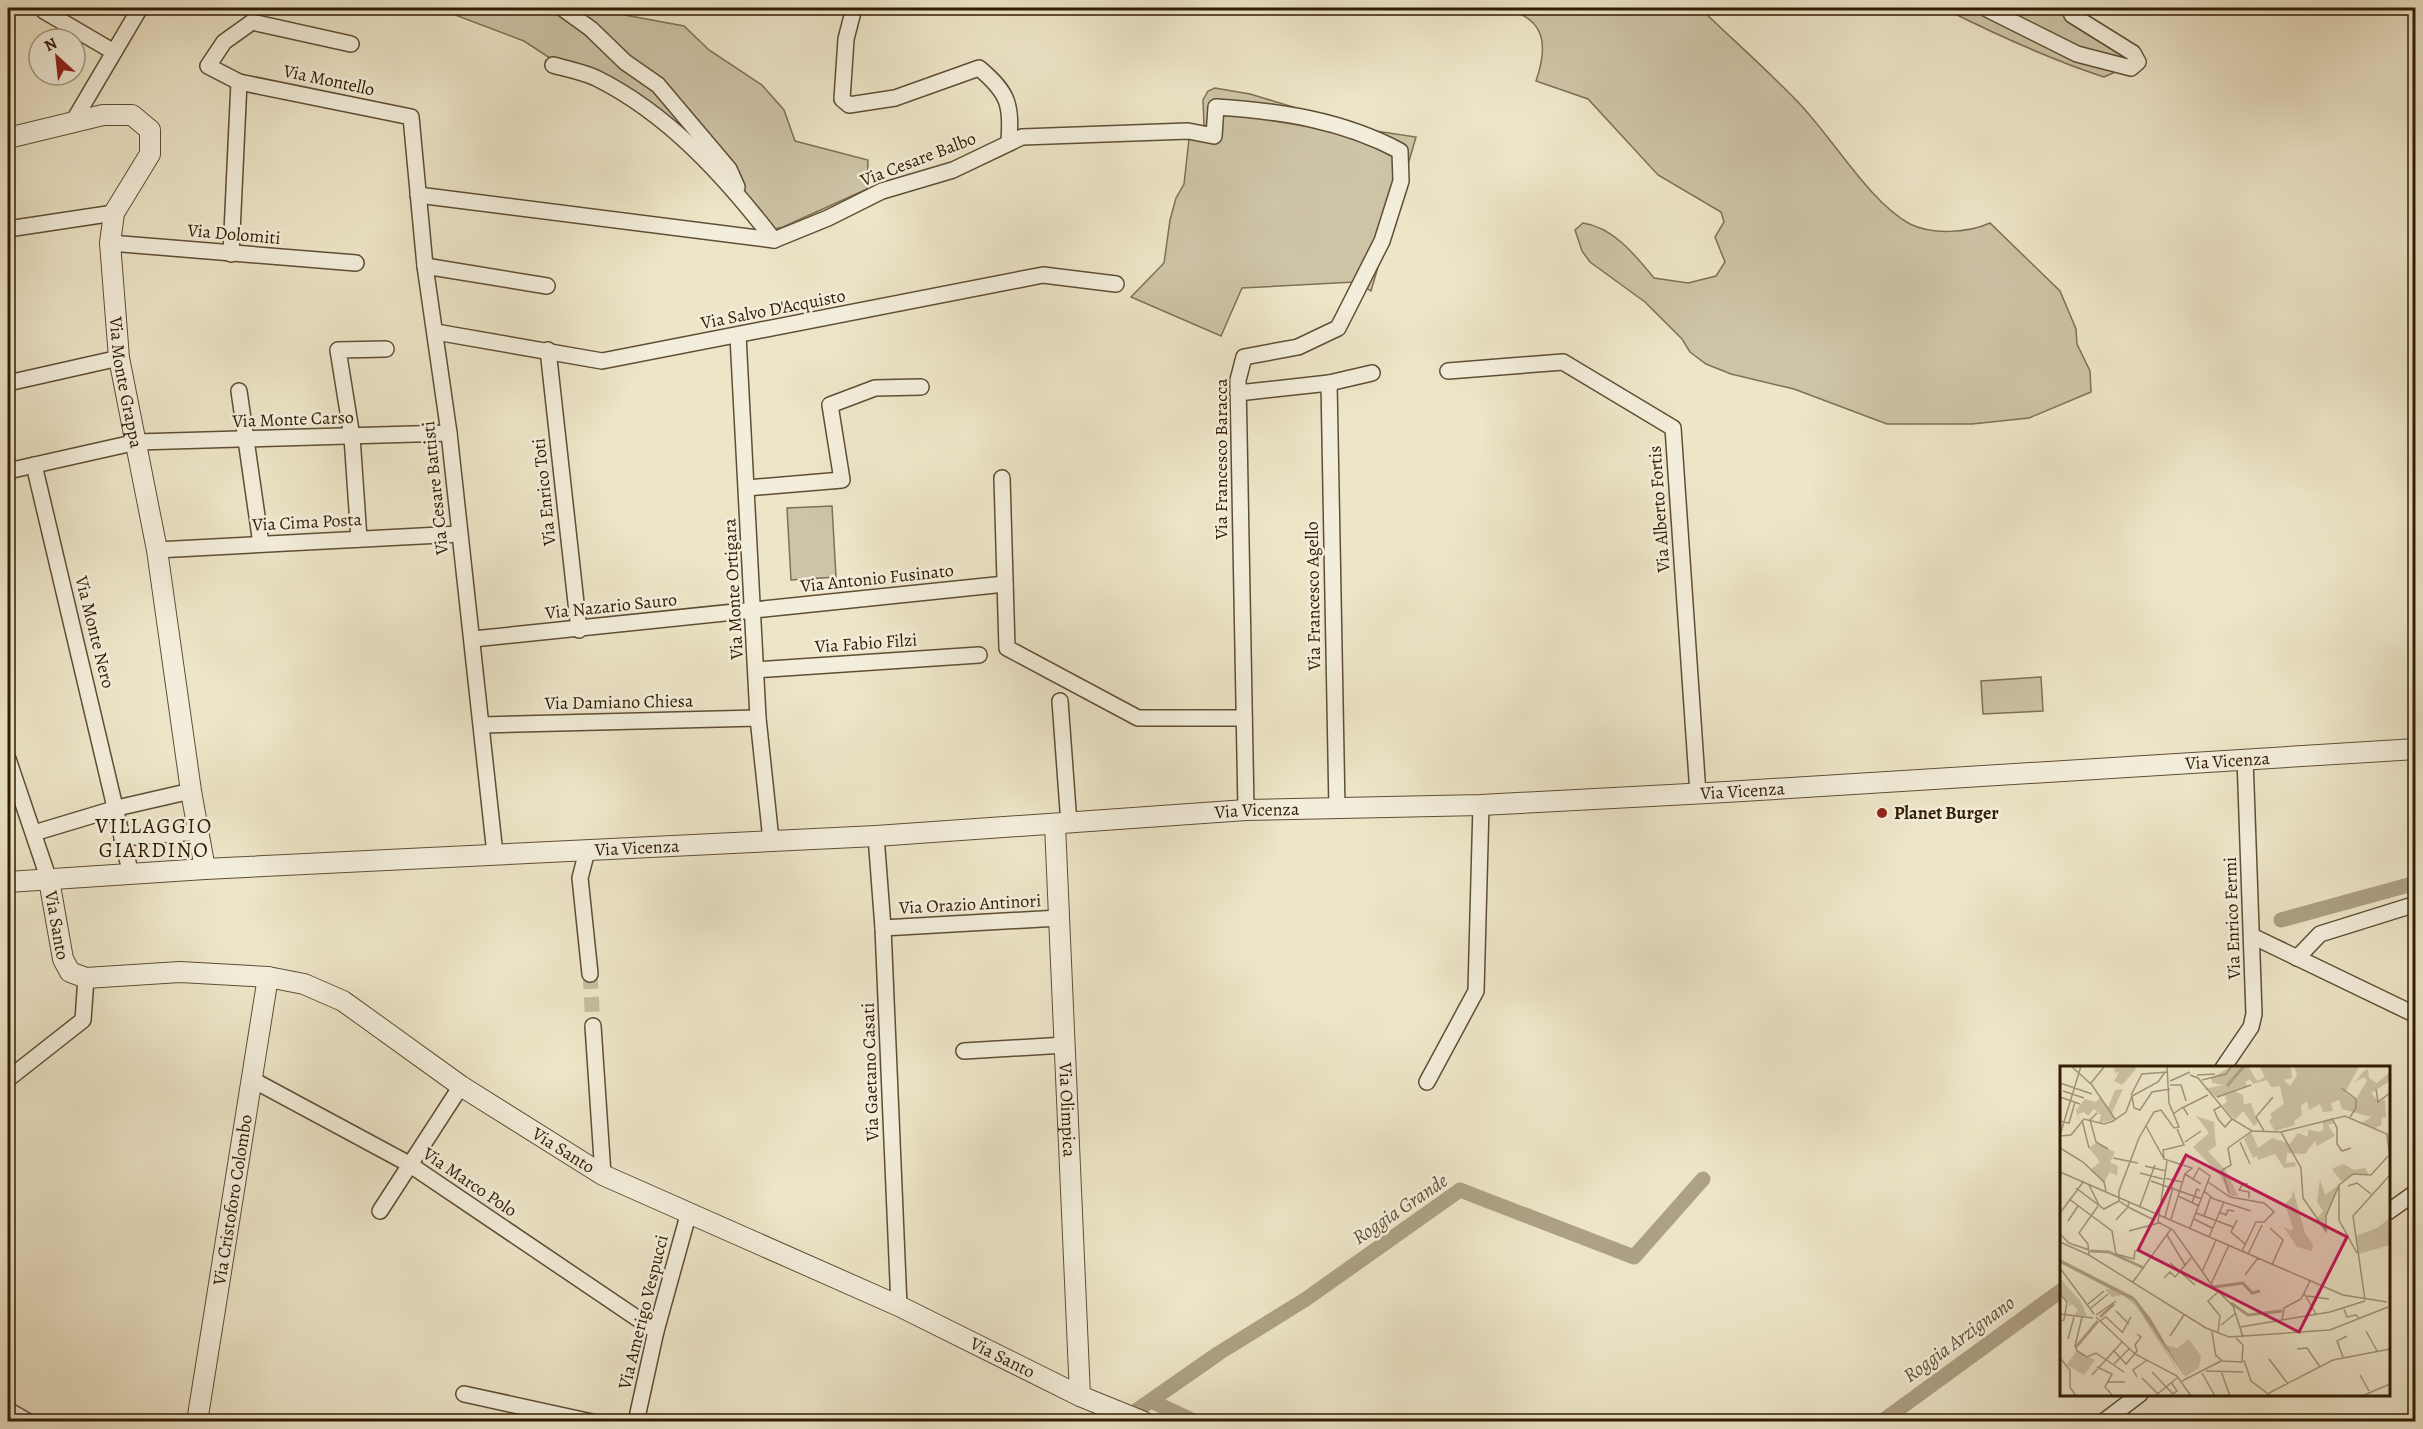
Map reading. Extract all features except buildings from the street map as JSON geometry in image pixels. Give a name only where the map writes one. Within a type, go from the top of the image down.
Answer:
[{"type":"street","points":[[46,8],[44,11],[114,52]]},
{"type":"street","points":[[74,120],[140,8]]},
{"type":"street","points":[[562,8],[591,29],[625,62],[658,85],[729,169],[744,201]]},
{"type":"street","points":[[854,8],[846,39],[842,99],[849,105],[895,98],[979,68],[996,83],[1011,110],[1009,143]]},
{"type":"street","points":[[1985,8],[2077,54],[2131,68],[2138,62],[2133,53],[2072,15],[2068,8]]},
{"type":"street","name":"Via Montello","points":[[351,44],[252,22],[224,42],[208,66],[239,82],[411,117]]},
{"type":"street","points":[[553,65],[595,78],[651,112],[696,152],[744,201],[774,240]]},
{"type":"street","points":[[231,254],[239,82]]},
{"type":"street","name":"Via Francesco Baracca","points":[[1188,131],[1214,135],[1216,107],[1272,110],[1323,121],[1376,138],[1400,151],[1401,181],[1382,241],[1338,328],[1298,347],[1244,357],[1238,380],[1246,810]]},
{"type":"street","name":"Via Monte Grappa","points":[[8,138],[74,120],[103,115],[132,115],[150,130],[150,154],[114,213],[110,243],[119,358],[157,550],[191,791],[205,869]]},
{"type":"street","name":"Via Cesare Battisti","points":[[411,117],[425,266],[449,433],[495,854]]},
{"type":"street","name":"Via Cesare Balbo","points":[[418,195],[774,240],[828,218],[882,191],[953,170],[1022,137],[1188,131]]},
{"type":"street","points":[[8,229],[114,213]]},
{"type":"street","name":"Via Dolomiti","points":[[110,243],[356,263]]},
{"type":"street","points":[[425,266],[547,286]]},
{"type":"street","name":"Via Salvo D'Acquisto","points":[[436,332],[602,361],[1043,275],[1116,284]]},
{"type":"street","name":"Via Monte Ortigara","points":[[738,336],[758,718],[771,840]]},
{"type":"street","points":[[359,539],[352,437],[338,350],[386,349]]},
{"type":"street","name":"Via Enrico Toti","points":[[548,350],[579,630]]},
{"type":"street","points":[[8,383],[119,358]]},
{"type":"street","name":"Via Alberto Fortis","points":[[1448,371],[1563,362],[1673,428],[1698,794]]},
{"type":"street","points":[[1238,393],[1329,383],[1372,373]]},
{"type":"street","name":"Via Francesco Agello","points":[[1329,383],[1337,809]]},
{"type":"street","points":[[747,488],[842,480],[830,405],[875,388],[921,387]]},
{"type":"street","points":[[239,391],[261,544]]},
{"type":"street","name":"Via Monte Carso","points":[[8,471],[137,441],[449,433]]},
{"type":"street","name":"Via Monte Nero","points":[[34,465],[117,808],[131,875]]},
{"type":"street","points":[[1002,478],[1007,648],[1138,718],[1244,718]]},
{"type":"street","name":"Via Cima Posta","points":[[157,550],[459,534]]},
{"type":"street","name":"Via Antonio Fusinato","points":[[754,610],[1005,584]]},
{"type":"street","name":"Via Nazario Sauro","points":[[473,639],[579,630],[754,610]]},
{"type":"street","name":"Via Fabio Filzi","points":[[756,670],[979,655]]},
{"type":"street","points":[[1060,701],[1062,824]]},
{"type":"street","name":"Via Damiano Chiesa","points":[[482,725],[758,718]]},
{"type":"street","name":"Via Vicenza","points":[[8,882],[205,869],[876,836],[1246,810],[1481,805],[1698,794],[2415,749]]},
{"type":"street","name":"Via Enrico Fermi","points":[[2224,1066],[2242,1041],[2252,1021],[2252,936],[2245,758]]},
{"type":"street","points":[[8,759],[49,880]]},
{"type":"street","points":[[34,833],[117,808],[191,791]]},
{"type":"street","points":[[1427,1082],[1476,991],[1481,805]]},
{"type":"street","name":"Via Olimpica","points":[[1062,824],[1059,918],[1080,1396]]},
{"type":"street","points":[[122,838],[198,832]]},
{"type":"street","name":"Via Gaetano Casati","points":[[876,836],[883,928],[899,1306]]},
{"type":"street","points":[[587,851],[580,878],[590,974]]},
{"type":"street","name":"Via Santo","points":[[49,880],[63,959],[70,972],[86,978],[180,972],[268,977],[304,984],[343,1002],[461,1086],[603,1175],[899,1306],[1080,1396],[1144,1422]]},
{"type":"street","points":[[2297,957],[2320,934],[2415,904]]},
{"type":"street","name":"Via Orazio Antinori","points":[[883,928],[1059,918]]},
{"type":"street","points":[[2252,936],[2415,1015]]},
{"type":"street","name":"Via Cristoforo Colombo","points":[[197,1422],[254,1080],[268,977]]},
{"type":"street","points":[[8,1079],[83,1020],[86,978]]},
{"type":"street","points":[[593,1026],[603,1175]]},
{"type":"street","points":[[964,1051],[1065,1045]]},
{"type":"street","name":"Via Marco Polo","points":[[254,1080],[409,1164],[656,1330]]},
{"type":"street","points":[[380,1211],[461,1086]]},
{"type":"street","points":[[2390,1211],[2415,1192]]},
{"type":"street","name":"Via Amerigo Vespucci","points":[[636,1422],[656,1330],[689,1212]]},
{"type":"street","points":[[464,1394],[592,1422]]},
{"type":"street","points":[[2103,1422],[2139,1396]]},
{"type":"street","points":[[8,1410],[29,1422]]},
{"type":"shaded area","points":[[437,8],[617,8],[625,15],[684,26],[709,50],[762,85],[784,110],[795,141],[868,160],[867,189],[783,227],[770,230],[687,146],[615,91],[559,64],[524,41]]},
{"type":"shaded area","points":[[1503,8],[1700,8],[1796,100],[1865,184],[1894,214],[1919,228],[1939,231],[1961,231],[1990,223],[2060,291],[2076,329],[2077,344],[2090,371],[2091,392],[2029,418],[1972,424],[1887,424],[1794,389],[1731,374],[1706,364],[1690,352],[1682,339],[1645,302],[1590,262],[1582,251],[1575,230],[1583,223],[1604,230],[1623,244],[1654,278],[1688,283],[1716,276],[1725,262],[1715,237],[1724,222],[1721,212],[1658,175],[1588,99],[1536,81],[1542,55],[1540,34],[1528,18]]},
{"type":"shaded area","points":[[1949,8],[2065,8],[2137,54],[2125,68],[2104,77],[2024,46],[1947,10]]},
{"type":"shaded area","points":[[1215,88],[1250,94],[1369,130],[1416,137],[1371,291],[1355,282],[1242,288],[1221,336],[1131,297],[1164,263],[1170,220],[1176,198],[1184,184],[1189,139],[1204,126],[1203,100],[1208,91]]},
{"type":"shaded area","points":[[832,506],[836,577],[791,580],[787,508]]},
{"type":"shaded area","points":[[2041,677],[2043,711],[1983,714],[1981,681]]},
{"type":"waterway","name":"Roggia Grande","points":[[2281,920],[2416,883]]},
{"type":"waterway","name":"Roggia Grande","points":[[1123,1420],[1219,1353],[1306,1299],[1460,1190],[1634,1257],[1703,1179]]},
{"type":"waterway","name":"Roggia Arzignano","points":[[1881,1422],[2060,1291]]},
{"type":"waterway","name":"Roggia Arzignano","points":[[1151,1401],[1196,1422]]},
{"type":"tunnel","points":[[590,974],[593,1026]]},
{"type":"place","name":"Planet Burger","points":[[1882,813]]},
{"type":"district","name":"VILLAGGIO GIARDINO","points":[[154,838]]}]
